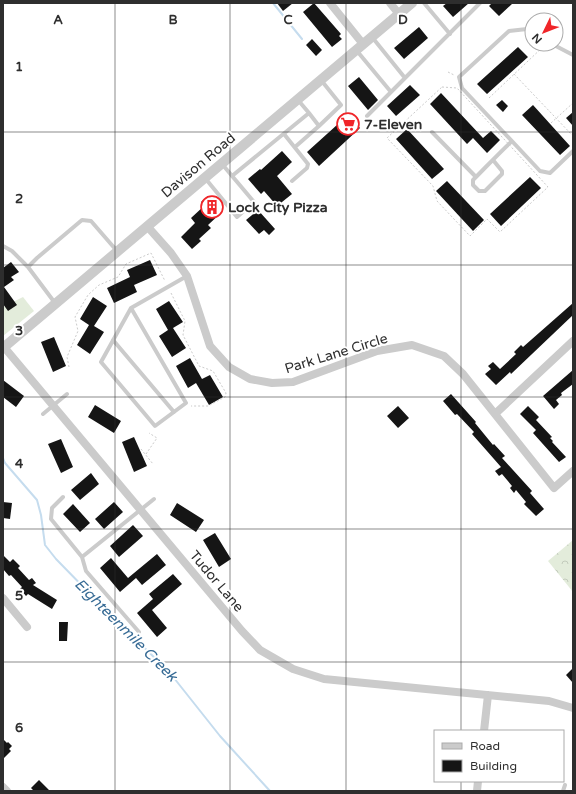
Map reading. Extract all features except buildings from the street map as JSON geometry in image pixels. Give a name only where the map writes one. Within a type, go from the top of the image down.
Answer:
[{"type":"street","points":[[330,3],[359,47]]},
{"type":"street","points":[[390,3],[399,14]]},
{"type":"street","name":"Davison Road","points":[[4,347],[412,3]]},
{"type":"street","name":"Park Lane Circle","points":[[147,226],[171,253],[188,276],[210,346],[229,367],[250,379],[272,383],[293,382],[377,351],[412,345],[444,356],[463,374],[554,488],[573,471]]},
{"type":"street","points":[[495,414],[573,341]]},
{"type":"street","name":"Tudor Lane","points":[[4,347],[246,636],[260,650],[293,669],[324,679],[549,701],[573,708]]},
{"type":"street","points":[[3,598],[27,627]]},
{"type":"street","points":[[484,730],[488,695]]},
{"type":"street","points":[[3,787],[7,791]]},
{"type":"lane","points":[[424,3],[450,34]]},
{"type":"lane","points":[[367,116],[480,3]]},
{"type":"lane","points":[[524,29],[509,31],[459,77],[462,88],[540,171],[550,173],[573,151]]},
{"type":"lane","points":[[372,37],[405,78]]},
{"type":"lane","points":[[359,47],[391,92]]},
{"type":"lane","points":[[564,50],[573,55]]},
{"type":"lane","points":[[295,147],[341,105],[321,80]]},
{"type":"lane","points":[[297,100],[319,126]]},
{"type":"lane","points":[[232,176],[309,113]]},
{"type":"lane","points":[[432,132],[476,177]]},
{"type":"lane","points":[[284,134],[308,164],[307,168],[292,181]]},
{"type":"lane","points":[[493,160],[502,171],[501,176],[485,191],[479,191],[473,185],[473,180],[493,160],[512,141]]},
{"type":"lane","points":[[204,178],[237,217],[254,202],[222,163]]},
{"type":"lane","points":[[28,267],[82,220],[91,222],[117,251]]},
{"type":"lane","points":[[3,246],[12,251],[28,267],[55,304]]},
{"type":"lane","points":[[131,308],[186,403],[155,426],[101,362],[131,308],[188,276]]},
{"type":"lane","points":[[114,340],[174,412]]},
{"type":"lane","points":[[43,414],[67,394]]},
{"type":"lane","points":[[63,497],[52,508],[51,519],[82,556],[86,571],[139,632]]},
{"type":"lane","points":[[82,556],[154,499]]},
{"type":"lane","points":[[563,791],[565,785]]},
{"type":"path","points":[[489,98],[537,52]]},
{"type":"path","points":[[448,72],[459,77]]},
{"type":"path","points":[[514,74],[573,136]]},
{"type":"path","points":[[551,123],[573,103]]},
{"type":"path","points":[[69,367],[67,357],[78,331],[75,317],[88,294],[98,285],[118,277],[126,264],[151,253],[185,321],[183,335],[199,366],[213,371],[226,393],[225,398],[208,406],[191,406]]},
{"type":"path","points":[[146,454],[157,438],[150,433]]},
{"type":"path","points":[[141,449],[153,464]]},
{"type":"green space","points":[[23,297],[34,311],[3,336],[3,307]]},
{"type":"green space","points":[[573,540],[573,592],[548,561]]},
{"type":"waterway","points":[[273,3],[302,39]]},
{"type":"waterway","name":"Eighteenmile Creek","points":[[3,458],[5,463],[37,500],[41,515],[45,545],[56,559],[170,673],[220,736],[270,791]]},
{"type":"place","name":"7-Eleven","points":[[348,124]]},
{"type":"place","name":"Lock City Pizza","points":[[212,207]]}]
